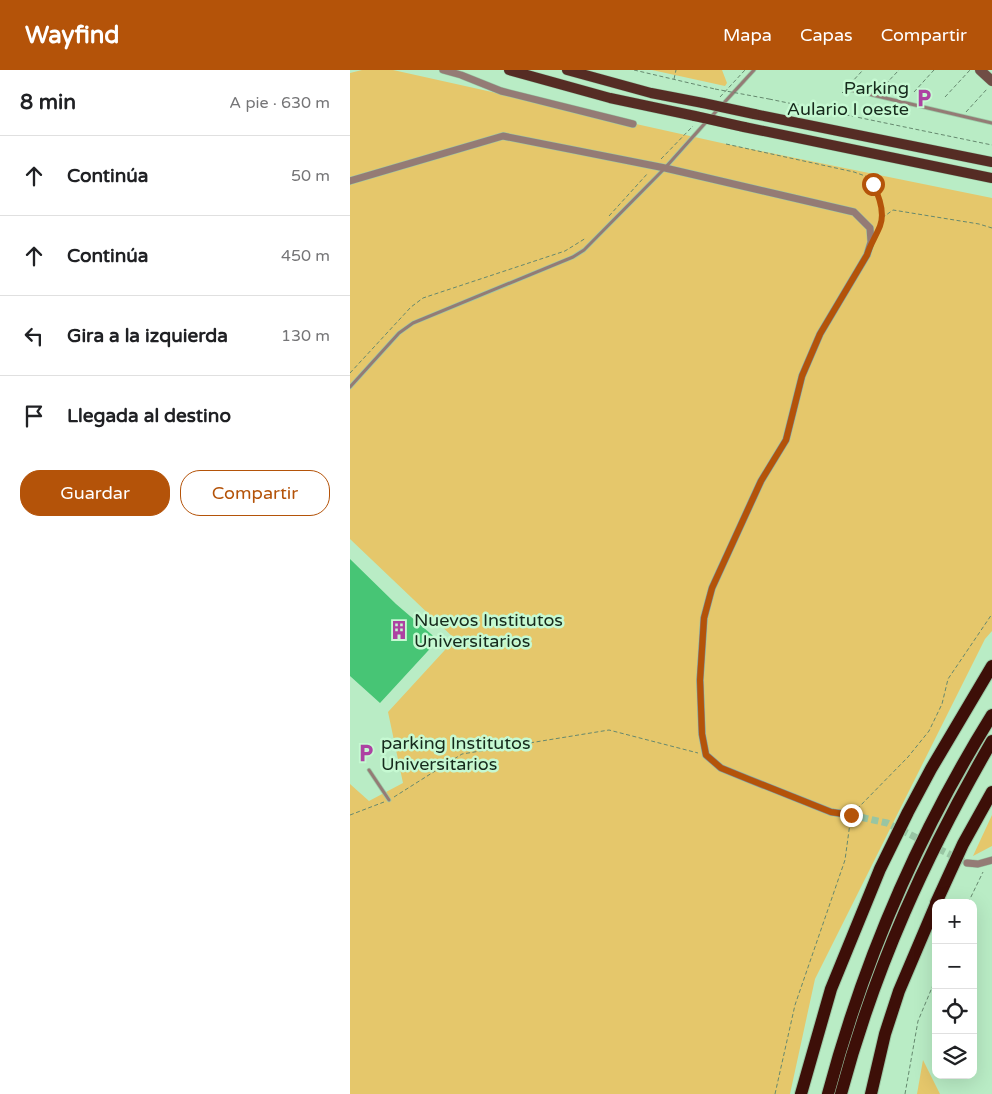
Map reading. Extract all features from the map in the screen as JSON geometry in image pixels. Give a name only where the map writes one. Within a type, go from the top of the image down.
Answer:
[{"type":"highway","points":[[801,1094],[832,989],[880,869],[931,769],[992,666]]},
{"type":"highway","points":[[828,1094],[847,1024],[896,895],[931,822],[992,715]]},
{"type":"highway","points":[[841,1094],[870,997],[902,916],[957,803],[992,741]]},
{"type":"highway","points":[[938,899],[960,851],[992,792]]},
{"type":"highway","points":[[872,1092],[885,1034],[899,991],[932,913]]},
{"type":"highway","points":[[848,1094],[870,1018],[902,934],[902,916]]},
{"type":"main road","points":[[509,70],[694,120],[744,127],[992,178]]},
{"type":"main road","points":[[567,70],[651,93],[992,162]]},
{"type":"street","points":[[443,70],[501,91],[633,124]]},
{"type":"street","points":[[980,70],[991,84]]},
{"type":"street","points":[[350,180],[503,136],[665,168],[854,212],[870,228],[871,242],[867,255],[820,334],[802,376],[786,440],[761,481],[712,588],[704,618],[700,680],[702,734],[706,755],[721,768],[831,812],[851,815]]},
{"type":"street","points":[[967,862],[978,864],[990,861]]},
{"type":"lane","points":[[350,387],[399,333],[413,323],[573,257],[584,250],[665,168],[754,70]]},
{"type":"lane","points":[[852,90],[992,123]]},
{"type":"lane","points":[[370,770],[389,800]]},
{"type":"path","points":[[634,70],[715,89],[992,145]]},
{"type":"path","points":[[674,79],[676,70]]},
{"type":"path","points":[[720,97],[745,70]]},
{"type":"path","points":[[842,93],[863,70]]},
{"type":"path","points":[[881,89],[899,70]]},
{"type":"path","points":[[914,92],[934,70]]},
{"type":"path","points":[[945,97],[970,70]]},
{"type":"path","points":[[966,113],[991,84]]},
{"type":"path","points":[[604,220],[655,166],[694,120]]},
{"type":"path","points":[[726,144],[854,172],[868,177],[879,198],[881,219],[881,225],[871,242]]},
{"type":"path","points":[[881,219],[893,210],[979,224],[992,228]]},
{"type":"path","points":[[350,373],[411,307],[424,298],[565,251],[587,238]]},
{"type":"path","points":[[774,1094],[795,1005],[845,860],[851,815],[908,757],[928,731],[942,704],[948,678],[992,614]]},
{"type":"path","points":[[350,815],[389,800],[462,754],[609,730],[706,755]]},
{"type":"path","points":[[970,899],[990,861]]},
{"type":"path","points":[[905,1094],[918,1022],[932,988]]},
{"type":"shaded area","points":[[362,70],[393,70],[726,144],[992,198],[992,631],[985,639],[815,979],[790,1094],[350,1094],[350,784],[369,801],[403,783],[388,712],[455,639],[350,539],[350,73]]},
{"type":"shaded area","points":[[652,70],[722,70],[727,83],[725,86]]},
{"type":"shaded area","points":[[992,815],[992,846],[973,856]]},
{"type":"shaded area","points":[[923,1060],[940,1094],[917,1094]]},
{"type":"building","name":"Nuevos Institutos Universitarios","points":[[350,559],[396,604],[438,640],[380,703],[350,676]]},
{"type":"tunnel","points":[[851,815],[887,823],[967,863]]},
{"type":"place","name":"Parking Aulario I oeste","points":[[924,98]]},
{"type":"place","name":"Nuevos Institutos Universitarios","points":[[399,630]]},
{"type":"place","name":"parking Institutos Universitarios","points":[[366,753]]},
{"type":"route","points":[[851,815],[831,812],[721,768],[706,755],[702,734],[700,680],[704,618],[712,588],[761,481],[786,440],[802,376],[820,334],[867,255],[871,242],[881,225],[882,213],[879,198],[873,184]]}]
